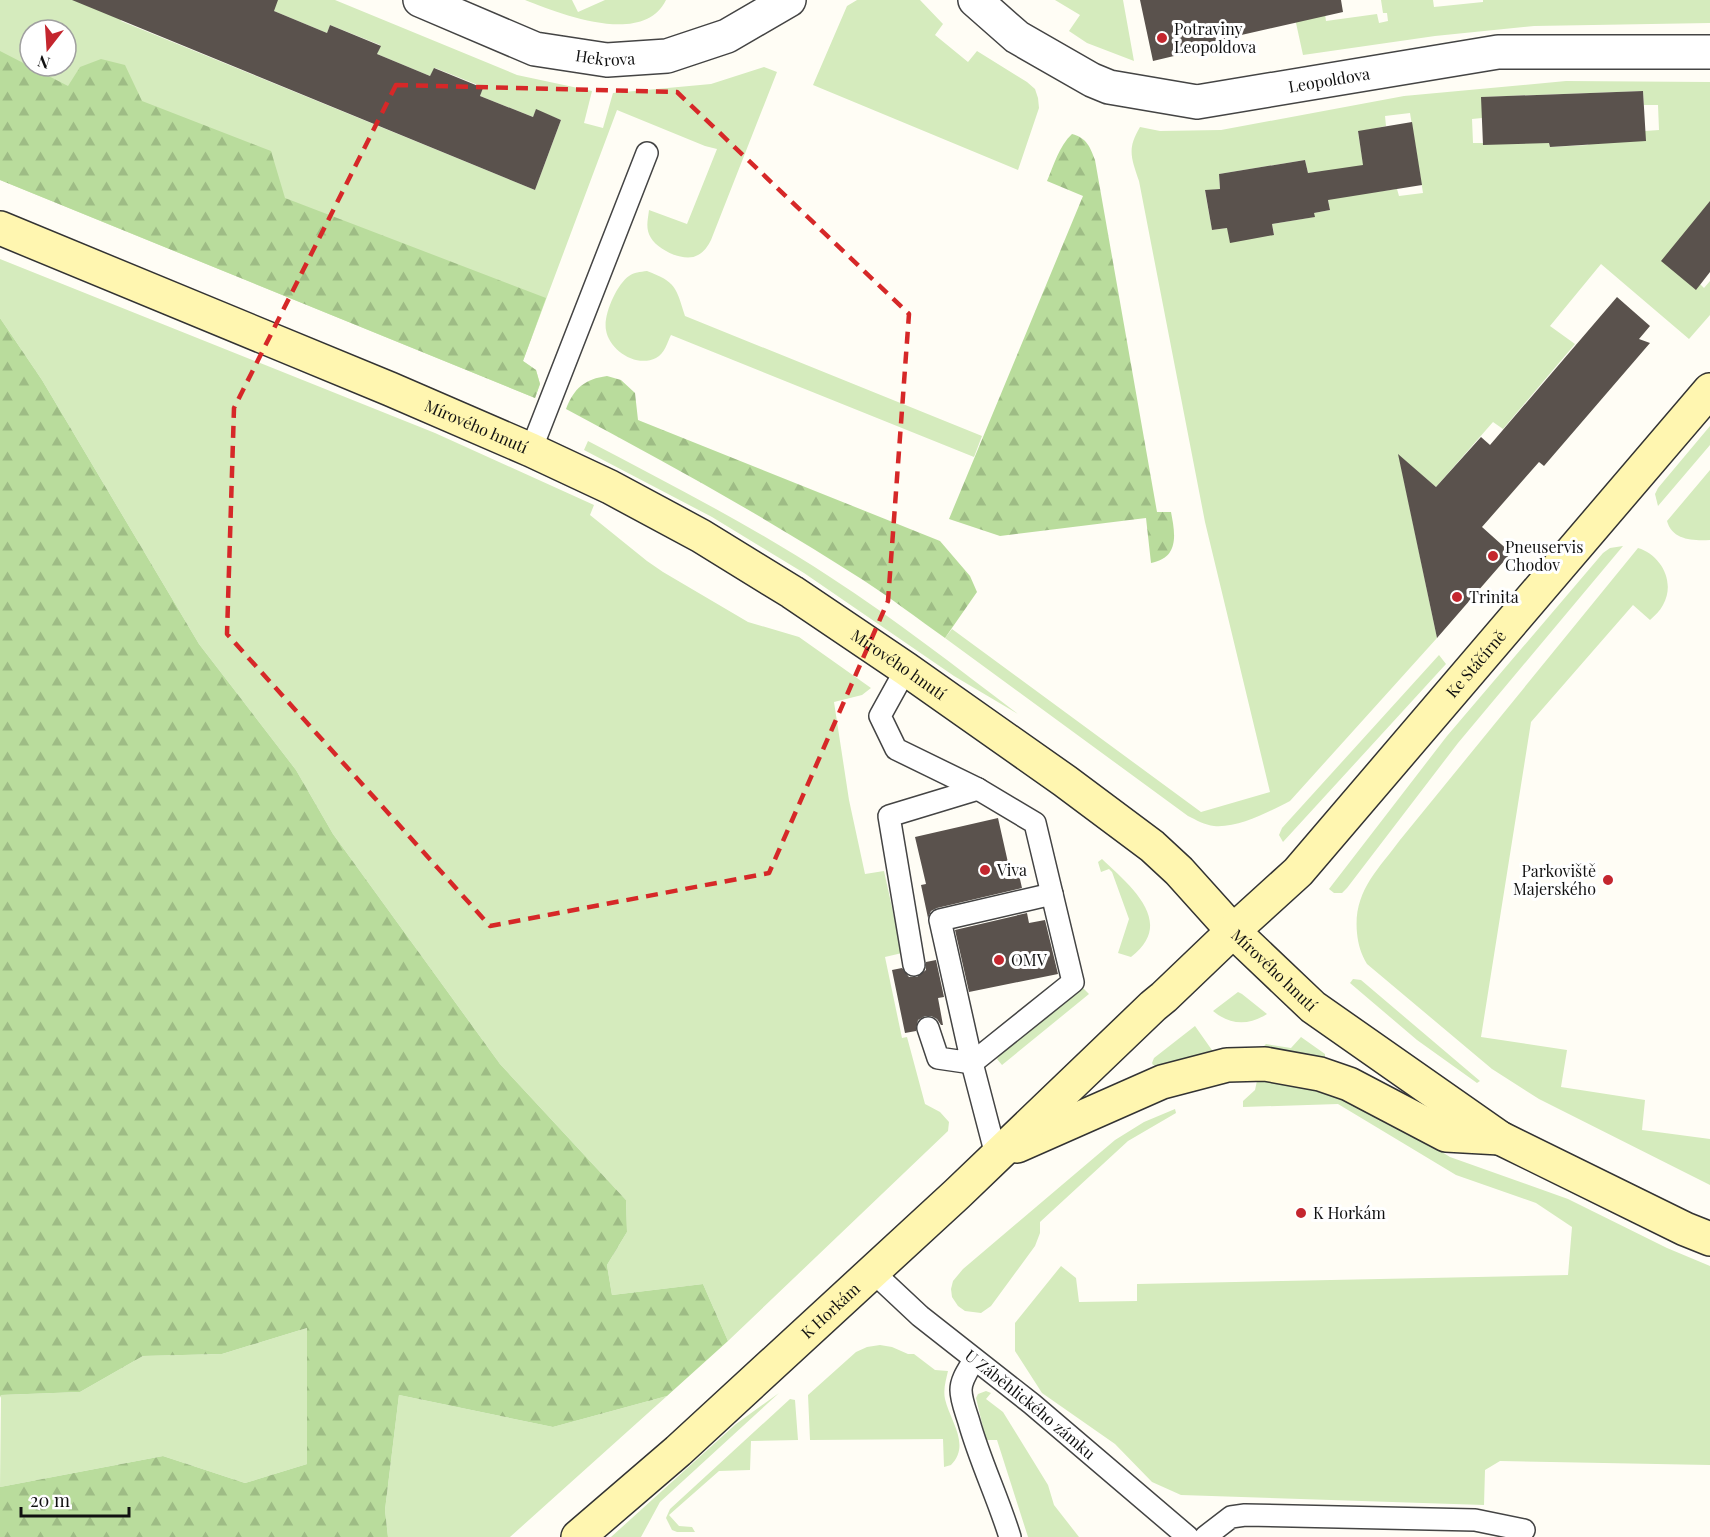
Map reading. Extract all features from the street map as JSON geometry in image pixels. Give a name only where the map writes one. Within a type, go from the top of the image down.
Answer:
[{"type":"main road","name":"Mírového hnutí","points":[[0,228],[390,389],[531,450],[610,487],[701,536],[792,592],[906,669],[1152,846],[1179,871],[1233,931],[1313,1006],[1500,1138],[1674,1224],[1710,1239]]},
{"type":"main road","name":"Ke Stáčírně","points":[[1233,931],[1298,872],[1710,390]]},
{"type":"main road","name":"K Horkám","points":[[578,1537],[678,1451],[1233,931]]},
{"type":"main road","points":[[996,1155],[1162,1082],[1227,1065],[1265,1064],[1320,1074],[1348,1084],[1446,1135],[1500,1138]]},
{"type":"street","name":"Hekrova","points":[[420,0],[535,49],[607,60],[667,56],[727,36],[789,0]]},
{"type":"street","name":"Leopoldova","points":[[975,0],[1017,37],[1092,80],[1109,87],[1197,102],[1498,52],[1710,52]]},
{"type":"lane","points":[[531,450],[646,153]]},
{"type":"lane","points":[[906,669],[880,716],[896,749],[978,789],[1035,823],[1073,982],[972,1063],[938,1058],[928,1028]]},
{"type":"lane","points":[[914,965],[889,816],[978,789]]},
{"type":"lane","points":[[996,1155],[972,1063],[940,920],[1052,894]]},
{"type":"lane","name":"U Záběhlického zámku","points":[[872,1271],[920,1316],[1032,1404],[1188,1537]]},
{"type":"lane","points":[[974,1360],[962,1382],[962,1396],[974,1440],[1010,1537]]},
{"type":"lane","points":[[1205,1537],[1231,1517],[1245,1515],[1475,1520],[1524,1530]]},
{"type":"highlighted area","points":[[396,85],[677,92],[909,314],[888,601],[769,873],[490,926],[227,634],[234,408]]},
{"type":"green space","points":[[0,0],[129,0],[121,21],[535,190],[561,120],[536,110],[533,117],[480,96],[483,87],[435,68],[430,76],[377,54],[380,45],[330,25],[327,33],[274,11],[269,0],[335,0],[517,75],[592,91],[584,123],[603,128],[613,93],[711,84],[764,67],[777,72],[711,240],[702,252],[693,257],[672,254],[654,243],[648,231],[649,210],[687,224],[717,149],[617,110],[523,361],[536,370],[540,384],[535,398],[0,180]]},
{"type":"green space","points":[[525,0],[572,0],[578,12],[605,0],[666,0],[655,14],[639,22],[621,24],[579,19]]},
{"type":"green space","points":[[857,0],[920,0],[943,24],[935,35],[968,62],[977,51],[1035,89],[1039,108],[1018,170],[813,85],[847,6]]},
{"type":"green space","points":[[1055,0],[1123,0],[1134,61],[1087,43],[1069,31],[1080,15]]},
{"type":"green space","points":[[1291,0],[1323,0],[1326,21],[1377,14],[1379,23],[1388,21],[1387,13],[1383,13],[1381,0],[1433,0],[1434,7],[1483,2],[1483,0],[1710,0],[1710,23],[1534,26],[1435,36],[1303,55]]},
{"type":"green space","points":[[0,51],[18,60],[18,78],[52,78],[68,86],[73,78],[78,78],[80,67],[101,59],[125,65],[142,101],[271,151],[285,198],[546,298],[523,361],[536,370],[540,384],[535,398],[0,180]]},
{"type":"green space","points":[[1566,81],[1710,82],[1710,201],[1700,284],[1704,288],[1710,281],[1710,315],[1689,339],[1601,264],[1550,326],[1575,344],[1503,429],[1493,422],[1436,487],[1399,456],[1437,638],[1290,801],[1243,822],[1224,826],[1207,825],[1188,816],[945,638],[952,629],[1201,812],[1270,792],[1205,522],[1139,181],[1132,159],[1133,141],[1140,127],[1160,131],[1221,130],[1404,96]],"holes":[[[1643,91],[1644,105],[1658,105],[1659,130],[1645,131],[1588,145],[1550,147],[1549,143],[1473,143],[1472,119],[1482,118],[1482,97]],[[1410,113],[1423,193],[1399,196],[1397,189],[1368,193],[1358,132],[1386,126],[1385,116]],[[1305,160],[1308,173],[1323,171],[1330,210],[1314,213],[1314,217],[1272,224],[1274,234],[1227,228],[1212,230],[1205,191],[1220,189],[1219,174]]]},
{"type":"green space","points":[[1072,134],[1085,141],[1095,160],[1157,512],[1171,512],[1174,536],[1171,550],[1167,556],[1151,563],[1146,518],[1000,536],[949,519],[1083,196],[1047,181],[1060,150]]},
{"type":"green space","points":[[0,259],[435,433],[594,505],[590,515],[663,572],[748,622],[799,637],[871,688],[862,695],[834,702],[849,800],[865,874],[884,871],[902,953],[885,957],[902,1038],[907,1037],[925,1104],[940,1112],[949,1122],[948,1131],[728,1341],[703,1284],[612,1295],[607,1265],[627,1232],[626,1200],[500,1064],[333,834],[296,770],[199,644],[42,380],[0,318]]},
{"type":"green space","points":[[647,271],[669,282],[677,292],[685,316],[982,436],[974,457],[671,335],[664,351],[656,358],[640,361],[632,359],[612,344],[606,330],[607,316],[624,280],[637,272]]},
{"type":"green space","points":[[0,318],[42,380],[199,644],[296,770],[333,834],[500,1064],[626,1200],[627,1232],[607,1265],[612,1295],[703,1284],[728,1341],[667,1396],[553,1427],[399,1395],[385,1510],[388,1537],[0,1537],[0,1487],[163,1456],[245,1483],[307,1464],[307,1328],[222,1354],[143,1356],[80,1392],[1,1395],[0,1398]]},
{"type":"green space","points":[[607,376],[621,380],[635,393],[638,420],[940,541],[970,576],[977,592],[945,638],[827,557],[679,470],[566,409],[581,386],[592,379]]},
{"type":"green space","points":[[1710,426],[1710,445],[1658,506],[1655,494],[1658,488]]},
{"type":"green space","points":[[588,441],[801,558],[902,626],[1018,714],[954,676],[804,573],[712,517],[584,450]]},
{"type":"green space","points":[[1710,470],[1710,540],[1678,536],[1667,521]]},
{"type":"green space","points":[[1623,546],[1458,743],[1347,888],[1342,893],[1334,893],[1329,889],[1447,736],[1603,553],[1610,548]]},
{"type":"green space","points":[[1638,548],[1653,557],[1664,570],[1668,587],[1662,607],[1650,620],[1633,605],[1531,722],[1481,1037],[1567,1050],[1561,1087],[1645,1100],[1642,1130],[1710,1139],[1710,1185],[1539,1099],[1492,1069],[1367,964],[1360,949],[1357,933],[1359,906],[1375,872]]},
{"type":"green space","points":[[1439,655],[1446,664],[1283,842],[1279,835],[1282,828]]},
{"type":"green space","points":[[1102,859],[1135,892],[1149,917],[1150,931],[1144,944],[1131,957],[1118,953],[1129,919],[1112,872],[1109,869],[1101,872],[1098,862]]},
{"type":"green space","points":[[1353,979],[1361,980],[1480,1081],[1477,1083],[1417,1040],[1350,983]]},
{"type":"green space","points":[[1081,986],[1089,994],[1002,1065],[997,1059],[999,1056]]},
{"type":"green space","points":[[1238,992],[1267,1014],[1253,1021],[1239,1022],[1226,1019],[1213,1011]]},
{"type":"green space","points":[[1195,1026],[1214,1053],[1153,1065],[1154,1058]]},
{"type":"green space","points":[[1301,1037],[1325,1054],[1325,1060],[1261,1049],[1266,1044],[1291,1048]]},
{"type":"green space","points":[[1258,1076],[1295,1081],[1374,1110],[1450,1157],[1568,1199],[1667,1248],[1710,1266],[1710,1465],[1500,1461],[1485,1470],[1484,1505],[1181,1495],[1152,1482],[1115,1444],[1042,1393],[1015,1351],[1015,1323],[1061,1266],[1076,1278],[1079,1302],[1137,1301],[1137,1284],[1568,1275],[1572,1227],[1536,1203],[1456,1175],[1338,1104],[1243,1107],[1243,1101],[1255,1090]]},
{"type":"green space","points":[[1175,1109],[1176,1113],[1128,1141],[1040,1222],[1040,1233],[1035,1246],[991,1306],[981,1313],[965,1311],[958,1306],[952,1297],[951,1289],[953,1281],[963,1269],[1115,1140],[1144,1122]]},
{"type":"green space","points":[[307,1328],[307,1464],[245,1483],[163,1456],[0,1487],[1,1395],[80,1392],[143,1356],[222,1354]]},
{"type":"green space","points":[[880,1345],[914,1354],[935,1370],[948,1371],[945,1399],[959,1441],[957,1457],[951,1465],[944,1467],[943,1439],[810,1440],[808,1395],[856,1352]]},
{"type":"green space","points":[[986,1391],[991,1393],[986,1399],[1003,1412],[1048,1485],[1054,1505],[1079,1537],[1028,1537],[997,1440],[986,1440],[976,1398],[978,1394]]},
{"type":"green space","points":[[779,1393],[660,1502],[641,1537],[611,1537],[736,1424]]},
{"type":"green space","points":[[399,1395],[553,1427],[667,1396],[510,1537],[388,1537],[385,1510]]},
{"type":"green space","points":[[790,1399],[795,1400],[798,1440],[751,1441],[750,1470],[719,1471],[669,1515],[679,1526],[692,1527],[695,1532],[672,1530],[666,1518],[670,1509]]},
{"type":"building","points":[[72,0],[278,0],[274,11],[327,33],[330,25],[381,46],[377,54],[430,76],[434,68],[483,88],[480,96],[533,117],[536,109],[561,120],[535,190]]},
{"type":"building","points":[[1140,0],[1341,0],[1343,12],[1215,41],[1216,46],[1153,61]]},
{"type":"building","points":[[1643,91],[1646,141],[1550,147],[1549,143],[1483,145],[1481,97]]},
{"type":"building","points":[[1412,122],[1422,185],[1328,200],[1330,210],[1314,213],[1315,217],[1272,224],[1274,235],[1230,243],[1227,228],[1212,230],[1205,190],[1220,189],[1219,174],[1305,160],[1308,173],[1363,165],[1358,131]]},
{"type":"building","points":[[1710,201],[1710,272],[1696,290],[1661,261]]},
{"type":"building","points":[[1617,297],[1650,326],[1639,339],[1650,343],[1544,466],[1539,462],[1482,527],[1511,553],[1437,638],[1398,454],[1436,487],[1481,437],[1490,445]]},
{"type":"building","points":[[998,818],[1009,867],[1017,866],[1022,888],[937,908],[931,911],[928,918],[921,885],[926,884],[915,837]]},
{"type":"building","points":[[1027,913],[1029,923],[1045,920],[1058,974],[969,992],[955,930]]},
{"type":"building","points":[[936,960],[944,997],[938,998],[943,1025],[931,1016],[925,1016],[918,1020],[916,1031],[905,1033],[892,970],[902,968],[909,977],[917,977],[926,970],[926,962]]},
{"type":"place","name":"Potraviny Leopoldova","points":[[1162,38]]},
{"type":"place","name":"Pneuservis Chodov","points":[[1493,556]]},
{"type":"place","name":"Trinita","points":[[1457,597]]},
{"type":"place","name":"Viva","points":[[985,870]]},
{"type":"place","name":"Parkoviště Majerského","points":[[1608,880]]},
{"type":"place","name":"OMV","points":[[999,960]]},
{"type":"place","name":"K Horkám","points":[[1301,1213]]}]
